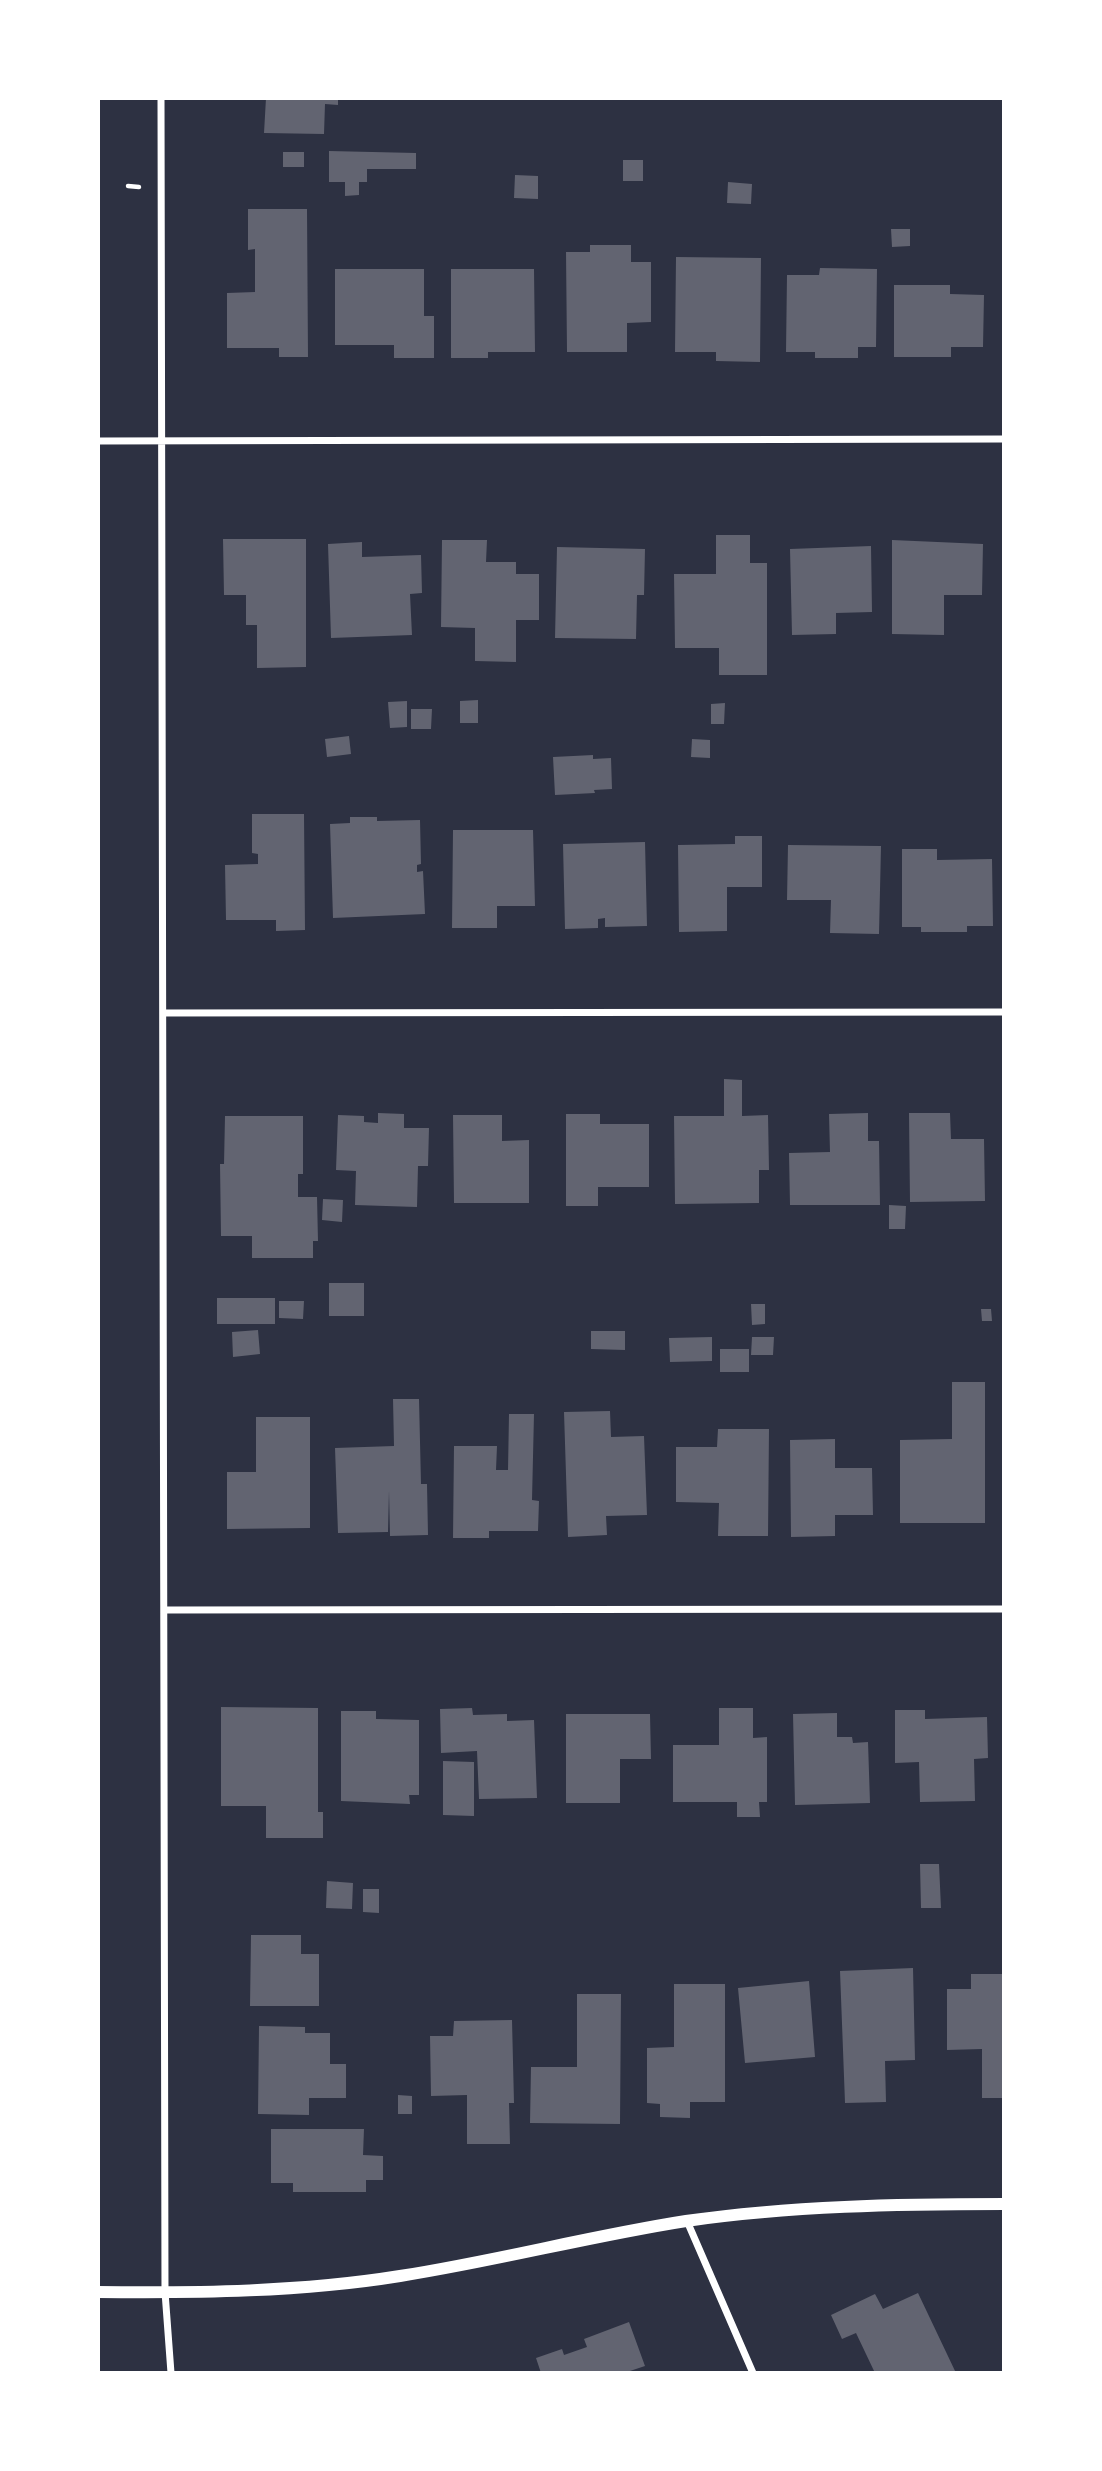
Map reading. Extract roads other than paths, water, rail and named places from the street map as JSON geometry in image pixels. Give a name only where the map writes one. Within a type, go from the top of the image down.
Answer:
[{"type":"street","points":[[161,98],[164,441],[165,2292],[171,2373]]},
{"type":"street","points":[[98,441],[1004,439]]},
{"type":"street","points":[[163,1013],[1004,1012]]},
{"type":"street","points":[[165,1610],[1004,1609]]},
{"type":"street","points":[[98,2292],[165,2292],[341,2284],[401,2276],[687,2221],[846,2207],[1004,2204]]},
{"type":"street","points":[[687,2221],[753,2373]]}]
